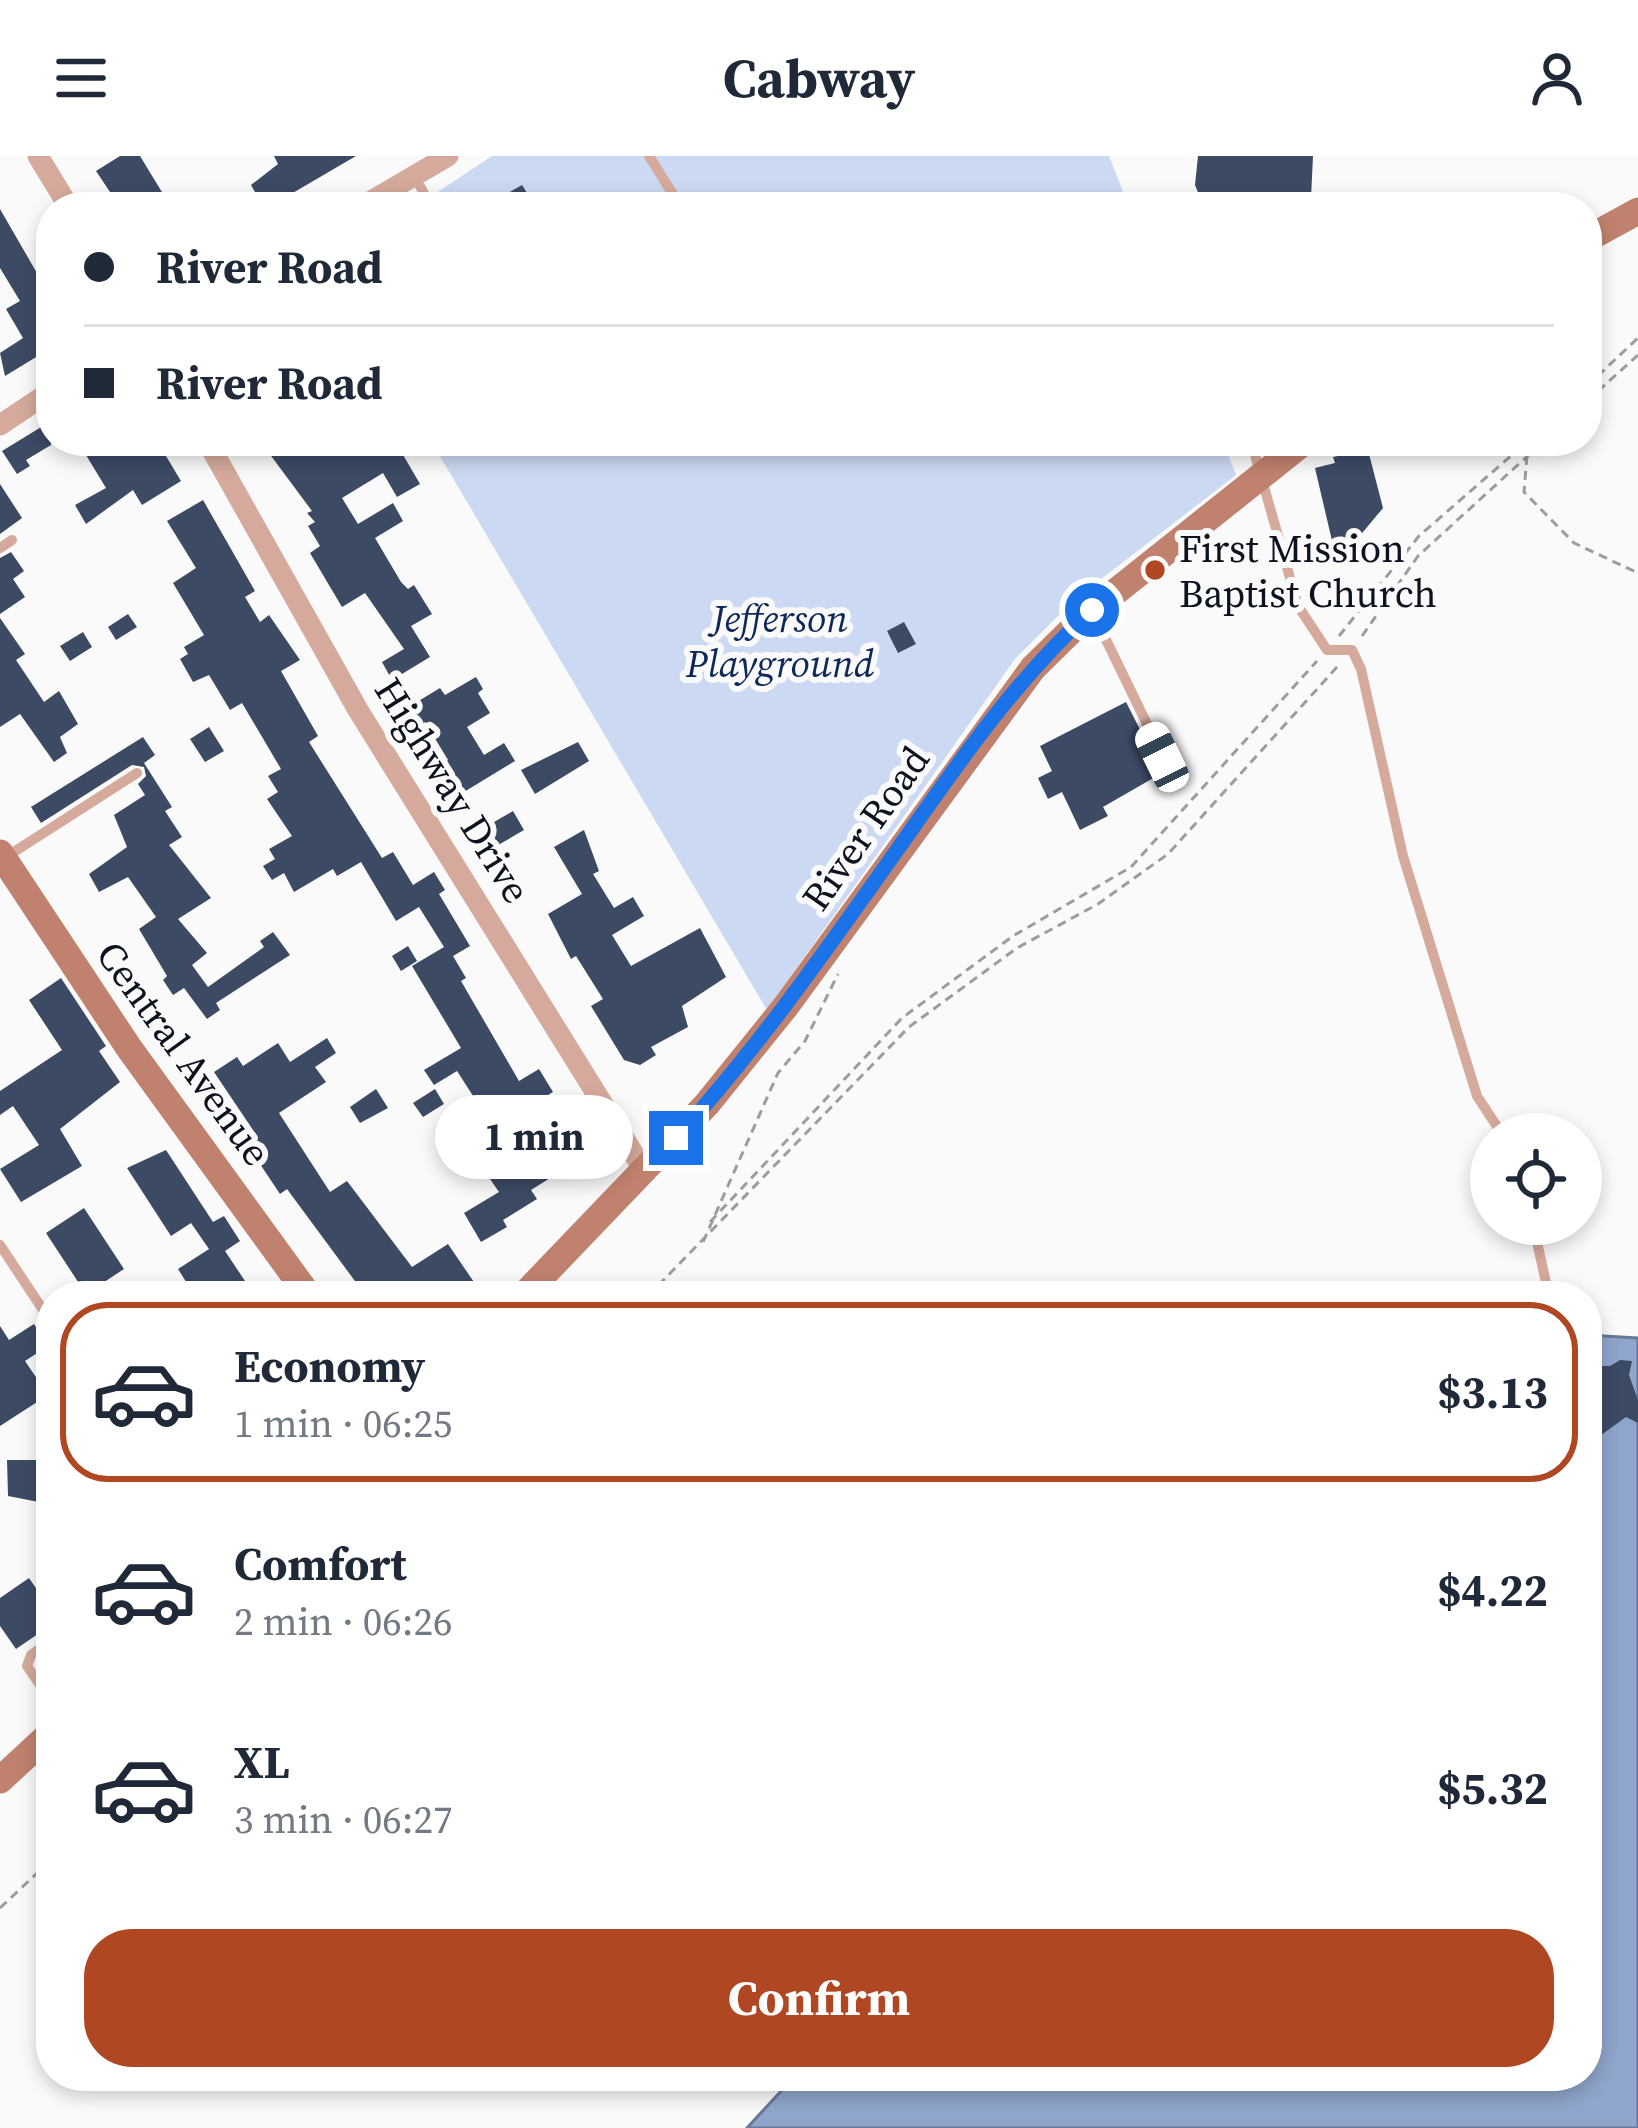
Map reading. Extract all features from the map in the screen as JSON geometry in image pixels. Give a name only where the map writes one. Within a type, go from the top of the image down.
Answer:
[{"type":"main road","points":[[1602,231],[1638,211]]},
{"type":"main road","name":"River Road","points":[[538,1281],[646,1172],[720,1088],[835,937],[982,730],[1033,668],[1092,610],[1286,456]]},
{"type":"main road","name":"Central Avenue","points":[[2,856],[129,1048],[298,1281]]},
{"type":"main road","points":[[0,1780],[36,1747]]},
{"type":"street","points":[[38,156],[60,192]]},
{"type":"street","points":[[382,192],[418,167],[448,156]]},
{"type":"street","points":[[0,424],[36,401]]},
{"type":"street","name":"Highway Drive","points":[[215,456],[358,710],[646,1172]]},
{"type":"lane","points":[[650,156],[672,192]]},
{"type":"lane","points":[[1257,456],[1298,607],[1327,650],[1352,650],[1361,668],[1403,856],[1477,1096],[1488,1113]]},
{"type":"lane","points":[[0,548],[12,540]]},
{"type":"lane","points":[[1092,610],[1162,757]]},
{"type":"lane","points":[[2,856],[137,772]]},
{"type":"lane","points":[[0,1245],[36,1299]]},
{"type":"lane","points":[[1537,1245],[1545,1281]]},
{"type":"lane","points":[[36,1652],[27,1666],[36,1680]]},
{"type":"path","points":[[1602,372],[1638,338]]},
{"type":"path","points":[[1602,387],[1638,355]]},
{"type":"path","points":[[710,1222],[902,1018],[1013,936],[1131,867],[1327,650],[1419,536],[1511,456]]},
{"type":"path","points":[[1528,456],[1524,492],[1574,543],[1638,573]]},
{"type":"path","points":[[664,1281],[909,1027],[1017,948],[1098,904],[1168,854],[1352,650],[1418,556],[1528,456]]},
{"type":"path","points":[[703,1244],[778,1073],[805,1041],[838,979],[835,937]]},
{"type":"path","points":[[0,1908],[36,1874]]},
{"type":"green space","points":[[492,156],[1109,156],[1123,192],[438,192]]},
{"type":"green space","name":"Jefferson Playground","points":[[440,456],[1229,456],[1236,475],[1074,600],[1015,659],[767,1010]]},
{"type":"shaded area","points":[[1602,1336],[1638,1338],[1638,2128],[747,2128],[781,2091],[1602,2091]]},
{"type":"building","points":[[120,156],[140,156],[162,192],[110,192],[96,171]]},
{"type":"building","points":[[274,156],[356,156],[294,192],[255,192],[251,185],[278,164]]},
{"type":"building","points":[[1198,156],[1313,156],[1311,192],[1198,192]]},
{"type":"building","points":[[0,209],[36,271],[36,357],[5,376],[0,353],[23,338],[6,309],[20,301],[0,268]]},
{"type":"building","points":[[36,430],[36,454],[26,460],[30,466],[17,474],[2,451]]},
{"type":"building","points":[[87,456],[166,456],[181,481],[142,505],[133,490],[86,524],[75,505],[106,488]]},
{"type":"building","points":[[271,456],[404,456],[420,484],[397,497],[383,473],[342,498],[358,524],[393,503],[403,521],[375,538],[401,582],[408,589],[414,585],[432,614],[411,626],[430,657],[392,680],[382,662],[404,649],[365,593],[342,607],[310,553],[320,546],[308,526],[315,522],[307,513],[312,511]]},
{"type":"building","points":[[1370,456],[1383,508],[1358,538],[1333,545],[1315,468],[1335,463],[1333,457]]},
{"type":"building","points":[[0,484],[22,518],[0,534]]},
{"type":"building","points":[[203,500],[255,591],[245,597],[260,622],[269,615],[300,660],[281,671],[318,736],[309,742],[382,858],[393,852],[413,885],[434,872],[445,890],[439,894],[470,946],[453,956],[466,978],[461,981],[519,1081],[539,1069],[553,1092],[499,1124],[494,1116],[488,1119],[457,1071],[434,1085],[424,1070],[461,1048],[412,966],[444,947],[419,907],[396,921],[361,862],[337,876],[333,869],[294,892],[284,873],[272,880],[263,866],[275,859],[269,849],[292,836],[267,799],[278,792],[268,776],[281,769],[242,703],[230,710],[209,675],[193,682],[180,659],[188,654],[184,647],[204,635],[173,583],[196,568],[167,521]]},
{"type":"building","points":[[11,552],[24,571],[13,579],[25,597],[0,614],[0,558]]},
{"type":"building","points":[[128,614],[137,627],[116,640],[108,627]]},
{"type":"building","points":[[0,618],[25,654],[16,660],[44,702],[59,691],[78,724],[60,737],[67,753],[54,762],[20,714],[0,727]]},
{"type":"building","points":[[904,622],[916,644],[898,653],[887,631]]},
{"type":"building","points":[[83,632],[92,647],[70,661],[60,646]]},
{"type":"building","points":[[476,677],[483,689],[478,693],[490,713],[467,727],[484,755],[504,743],[515,761],[459,795],[441,766],[448,760],[425,722],[418,727],[407,708],[440,688],[445,695]]},
{"type":"building","points":[[1126,702],[1162,773],[1103,807],[1108,816],[1080,830],[1062,792],[1048,799],[1038,778],[1052,771],[1040,746]]},
{"type":"building","points":[[209,727],[224,751],[205,762],[190,739]]},
{"type":"building","points":[[143,737],[155,755],[144,763],[172,807],[165,811],[182,837],[169,845],[211,898],[178,919],[207,953],[192,965],[208,987],[264,947],[260,941],[273,932],[290,955],[216,1003],[220,1010],[207,1019],[184,988],[173,995],[163,980],[167,976],[139,929],[156,917],[128,877],[99,892],[89,874],[127,847],[114,815],[145,795],[138,784],[146,776],[144,767],[132,765],[41,823],[31,807]]},
{"type":"building","points":[[578,742],[589,761],[535,794],[521,770]]},
{"type":"building","points":[[513,811],[524,830],[493,848],[482,829]]},
{"type":"building","points":[[584,830],[599,871],[593,874],[614,908],[633,897],[644,916],[612,935],[631,966],[700,928],[726,977],[682,1006],[688,1027],[651,1047],[656,1055],[640,1065],[624,1060],[591,1006],[603,999],[576,956],[571,959],[548,914],[582,894],[554,847]]},
{"type":"building","points":[[408,946],[417,961],[401,971],[392,956]]},
{"type":"building","points":[[61,978],[106,1046],[99,1051],[120,1082],[60,1129],[82,1166],[21,1202],[0,1169],[39,1145],[13,1106],[0,1115],[0,1091],[62,1050],[29,1000]]},
{"type":"building","points":[[327,1038],[336,1053],[315,1067],[326,1082],[279,1113],[330,1192],[347,1181],[412,1267],[448,1244],[473,1281],[355,1281],[287,1189],[280,1194],[246,1143],[257,1136],[214,1072],[237,1057],[243,1066],[278,1043],[290,1062]]},
{"type":"building","points":[[376,1089],[388,1108],[360,1123],[350,1107]]},
{"type":"building","points":[[435,1089],[444,1104],[423,1117],[413,1103]]},
{"type":"building","points":[[570,1102],[603,1156],[591,1163],[582,1148],[558,1162],[563,1170],[531,1190],[537,1199],[503,1220],[507,1227],[481,1242],[464,1213],[499,1192],[490,1179],[553,1137],[548,1129],[564,1119],[559,1109]]},
{"type":"building","points":[[166,1150],[213,1222],[224,1216],[240,1241],[225,1251],[245,1281],[186,1281],[178,1269],[209,1249],[191,1223],[171,1236],[127,1168]]},
{"type":"building","points":[[84,1208],[124,1269],[106,1281],[77,1281],[46,1233]]},
{"type":"building","points":[[34,1324],[36,1327],[36,1354],[25,1361],[36,1377],[36,1403],[0,1426],[0,1326],[9,1340]]},
{"type":"building","points":[[1620,1360],[1632,1361],[1629,1375],[1638,1400],[1638,1423],[1626,1417],[1602,1434],[1602,1366]]},
{"type":"building","points":[[7,1460],[36,1460],[36,1501],[8,1496]]},
{"type":"building","points":[[29,1578],[36,1588],[36,1635],[16,1649],[0,1626],[0,1598]]},
{"type":"place","name":"First Mission Baptist Church","points":[[1155,570]]},
{"type":"route","points":[[676,1138],[786,1006],[982,730],[1033,668],[1092,610]]}]
